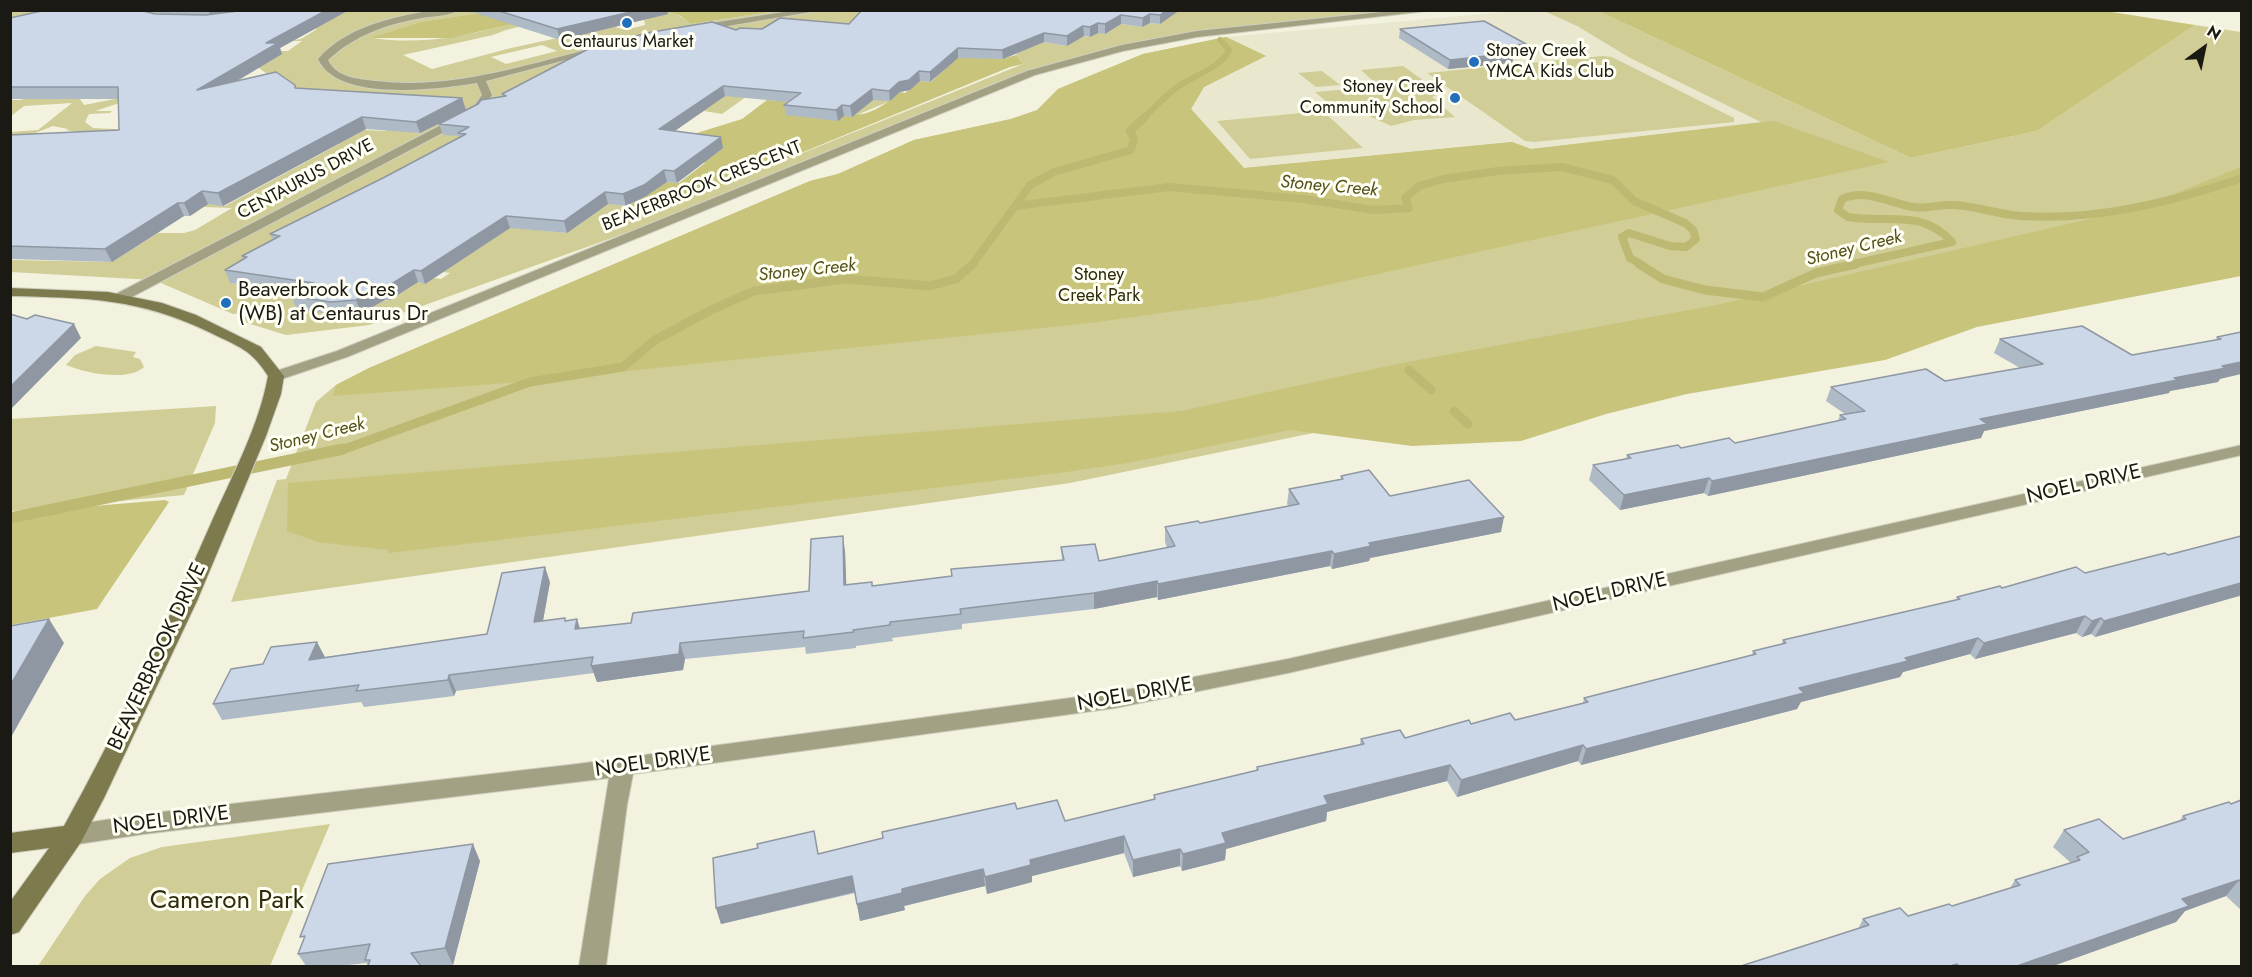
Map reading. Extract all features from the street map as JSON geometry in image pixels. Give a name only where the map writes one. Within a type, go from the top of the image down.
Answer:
[{"type":"street","points":[[396,10],[410,17]]},
{"type":"street","points":[[455,10],[410,17],[366,30],[339,44],[323,59],[328,70],[343,78],[379,86],[411,87],[481,80],[605,48]]},
{"type":"street","points":[[690,29],[818,10]]},
{"type":"street","name":"BEAVERBROOK CRESCENT","points":[[276,376],[342,354],[1031,73],[1122,48],[1197,34],[1432,10]]},
{"type":"street","points":[[1291,14],[1307,22]]},
{"type":"street","name":"CENTAURUS DRIVE","points":[[122,297],[476,111],[487,95],[481,80]]},
{"type":"street","points":[[10,292],[122,297],[154,305],[213,328],[256,350],[276,376]]},
{"type":"street","name":"BEAVERBROOK DRIVE","points":[[10,924],[72,835],[92,798],[187,601],[258,435],[273,394],[276,376]]},
{"type":"street","name":"NOEL DRIVE","points":[[10,843],[144,824],[623,767],[1115,700],[1299,664],[2241,450]]},
{"type":"street","points":[[593,966],[613,817],[623,767]]},
{"type":"shaded area","name":"Stoney Creek Community School","points":[[1544,10],[1577,26],[1630,58],[1763,122],[1531,149],[1512,142],[1244,168],[1191,109],[1204,87],[1265,57],[1226,37]]},
{"type":"green space","points":[[283,10],[491,11],[420,22],[373,38],[407,41],[440,39],[489,29],[508,24],[521,15],[535,11],[582,11],[493,35],[403,55],[432,69],[511,48],[612,26],[625,30],[645,25],[644,20],[661,15],[653,12],[658,11],[673,13],[691,24],[777,11],[889,11],[874,12],[859,24],[839,25],[848,31],[895,29],[890,37],[910,38],[917,30],[949,30],[943,38],[933,39],[923,52],[911,60],[916,66],[900,79],[881,78],[875,83],[882,84],[871,86],[857,95],[890,101],[852,117],[867,103],[813,97],[818,93],[809,92],[822,82],[831,83],[822,90],[839,91],[847,85],[865,86],[882,73],[864,70],[870,65],[841,62],[818,75],[809,71],[750,94],[722,114],[704,111],[689,120],[674,119],[665,126],[622,121],[673,88],[666,87],[677,81],[687,82],[706,68],[696,67],[705,61],[688,59],[692,56],[638,55],[610,64],[668,71],[639,84],[647,86],[596,116],[567,114],[574,109],[563,108],[601,88],[580,85],[590,80],[602,81],[610,73],[577,69],[551,80],[557,81],[553,84],[572,86],[528,109],[482,105],[476,111],[574,122],[549,121],[542,125],[504,124],[492,127],[462,143],[481,146],[474,150],[461,148],[446,157],[461,159],[457,162],[475,164],[473,165],[531,172],[540,166],[547,167],[561,158],[549,155],[553,153],[577,152],[608,132],[629,128],[599,147],[597,151],[614,159],[605,163],[588,158],[576,158],[564,162],[548,169],[569,176],[546,184],[568,193],[646,164],[631,158],[655,148],[676,150],[665,158],[669,160],[661,160],[651,166],[659,168],[648,175],[637,174],[612,192],[601,191],[587,201],[626,206],[623,209],[642,215],[711,190],[1023,64],[1016,55],[1022,45],[966,43],[968,40],[958,40],[965,31],[975,31],[970,40],[999,41],[1002,36],[1006,36],[1006,41],[1021,41],[1021,36],[1044,37],[1039,41],[1067,46],[1082,36],[1090,37],[1095,32],[1105,34],[1121,24],[1142,27],[1150,23],[1160,24],[1165,20],[1140,15],[1135,18],[1087,13],[1072,17],[1059,13],[1032,20],[1075,26],[1063,29],[1047,25],[1022,26],[1028,18],[1024,17],[1025,14],[962,12],[950,25],[943,25],[952,13],[919,11],[1432,11],[1197,34],[1122,48],[1031,73],[746,190],[369,325],[286,335],[244,322],[245,313],[233,314],[154,280],[11,272],[11,260],[112,262],[158,233],[184,233],[195,230],[232,208],[174,206],[137,210],[142,205],[149,206],[187,186],[153,182],[150,184],[77,178],[72,180],[38,176],[11,187],[11,182],[23,175],[11,174],[11,132],[38,130],[72,103],[24,106],[11,116],[11,100],[21,100],[65,77],[33,77],[11,88],[11,72],[54,63],[130,39],[118,37],[141,34],[102,29],[98,27],[100,25],[76,32],[62,27],[70,25],[58,20],[11,31],[11,11],[281,11],[279,14]],"holes":[[[280,26],[317,29],[301,39],[288,41],[302,41],[288,51],[276,51],[270,54],[281,54],[265,64],[189,65],[126,69],[120,72],[77,71],[102,61],[90,60],[110,50],[121,49],[131,44],[148,45],[164,34],[214,36],[238,27]],[[781,27],[831,32],[814,41],[805,51],[836,54],[810,71],[785,69],[775,76],[765,75],[755,82],[718,81],[723,77],[713,75],[739,59],[698,55],[726,39],[763,38]],[[848,37],[913,40],[891,61],[849,57],[852,55],[838,53],[847,49],[873,45],[847,43]],[[542,45],[557,51],[506,64],[491,57]],[[259,68],[295,95],[268,103],[219,112],[186,83],[206,76]],[[163,78],[172,88],[84,105],[78,96],[80,93]],[[164,93],[168,100],[180,103],[182,107],[178,115],[162,119],[183,126],[227,134],[339,144],[225,206],[187,199],[278,150],[265,149],[273,144],[267,143],[222,166],[152,160],[88,151],[133,130],[93,128],[85,122],[89,114],[112,111],[95,111],[138,97]],[[302,99],[351,102],[348,104],[356,102],[405,106],[403,108],[420,107],[422,109],[414,114],[417,115],[385,131],[327,128],[322,130],[308,128],[309,126],[251,122],[279,105]],[[53,126],[110,137],[78,150],[15,141]],[[407,182],[480,190],[451,202],[470,208],[448,219],[424,213],[389,233],[412,236],[420,231],[437,232],[485,240],[443,272],[450,273],[441,279],[433,278],[425,282],[405,284],[412,286],[390,300],[354,315],[298,309],[322,296],[337,297],[372,276],[379,277],[413,255],[396,252],[325,294],[303,291],[293,297],[266,293],[272,289],[231,283],[253,270],[248,269],[286,248],[276,246],[294,236],[369,245],[383,236],[328,228],[316,224],[334,215],[340,215]],[[511,193],[532,196],[519,204],[530,206],[527,208],[563,213],[568,209],[597,211],[567,233],[504,227],[501,230],[455,223],[488,200],[499,201]]]},
{"type":"green space","points":[[2099,10],[2195,25],[2037,131],[1911,158],[1598,11]]},
{"type":"green space","points":[[491,11],[512,24],[451,38],[371,38],[420,22]]},
{"type":"green space","points":[[667,11],[777,11],[691,24],[681,16]]},
{"type":"green space","name":"Stoney Creek Park","points":[[1544,11],[1598,11],[1911,158],[2037,131],[2195,25],[2241,32],[2241,223],[1960,300],[1070,483],[231,602],[277,480],[286,479],[316,402],[336,385],[369,368],[810,181],[838,174],[914,140],[1011,119],[1038,110],[1058,89],[1143,54],[1226,37],[1266,56],[1204,87],[1191,109],[1244,168],[1512,142],[1531,149],[1761,122],[1630,58],[1577,26]]},
{"type":"green space","points":[[1226,37],[1266,56],[1204,87],[1191,109],[1244,168],[1512,142],[1531,149],[1774,121],[1889,162],[1263,299],[1090,323],[521,382],[333,396],[336,385],[369,368],[810,181],[838,174],[914,140],[1011,119],[1037,110],[1058,89],[1143,54]]},
{"type":"green space","points":[[923,52],[1002,59],[1016,55],[1023,64],[1010,67],[711,190],[642,215],[622,209],[667,182],[679,183],[705,163],[671,141],[742,119],[767,100],[799,103],[843,114],[864,114],[875,110],[900,92],[905,93],[919,81],[931,82],[945,69]]},
{"type":"green space","points":[[1602,56],[1612,57],[1734,118],[1734,122],[1534,142],[1525,141],[1427,73]]},
{"type":"green space","points":[[1403,66],[1441,93],[1432,97],[1455,117],[1414,120],[1391,126],[1341,103],[1328,103],[1315,92],[1372,87],[1376,91],[1383,90],[1361,70]]},
{"type":"green space","points":[[1322,71],[1340,85],[1316,87],[1298,73]]},
{"type":"green space","points":[[1323,111],[1363,148],[1250,159],[1217,121]]},
{"type":"green space","points":[[2241,167],[2241,276],[1977,327],[1885,360],[1687,394],[1606,414],[1521,441],[1412,446],[1290,430],[1128,463],[1059,473],[389,553],[387,550],[318,542],[287,531],[288,483],[1181,411],[1402,363],[1716,305],[2142,207]]},
{"type":"green space","points":[[96,346],[136,352],[133,357],[140,359],[144,367],[128,374],[106,375],[66,365],[75,355]]},
{"type":"green space","points":[[216,406],[215,423],[184,495],[11,511],[11,419]]},
{"type":"green space","points":[[165,500],[169,502],[97,609],[11,625],[11,513]]},
{"type":"green space","name":"Cameron Park","points":[[330,824],[270,966],[38,966],[85,896],[100,879],[130,858],[162,847]]},
{"type":"building","points":[[46,10],[139,10],[155,14],[206,15],[246,10],[327,10],[266,43],[278,43],[197,90],[276,72],[295,85],[295,88],[462,98],[416,122],[362,117],[218,193],[202,191],[184,203],[178,203],[105,249],[10,246],[10,135],[119,130],[118,87],[10,87],[10,18]]},
{"type":"building","points":[[496,10],[639,10],[557,29]]},
{"type":"building","points":[[862,10],[1167,10],[1160,15],[1150,14],[1143,18],[1121,15],[1105,24],[1083,26],[1067,36],[1044,33],[1002,50],[958,48],[930,72],[919,71],[909,80],[899,82],[889,91],[872,89],[850,106],[842,105],[836,110],[784,105],[801,93],[723,86],[659,129],[721,137],[674,171],[664,170],[644,185],[623,194],[605,192],[564,221],[506,216],[421,271],[414,270],[385,288],[380,287],[356,300],[331,302],[291,296],[314,283],[225,270],[247,257],[242,256],[280,236],[270,234],[466,134],[458,133],[469,127],[439,124],[478,104],[481,100],[506,96],[502,94],[594,46],[652,32],[712,22],[736,30],[740,28],[762,29],[780,18],[849,24]]},
{"type":"building","points":[[1484,21],[1526,44],[1502,46],[1514,53],[1450,60],[1400,29]]},
{"type":"building","points":[[10,314],[27,319],[35,315],[74,324],[10,387]]},
{"type":"building","points":[[2082,326],[2132,355],[2221,339],[2217,337],[2241,332],[2241,362],[2222,366],[2226,368],[2174,378],[2177,380],[1980,419],[1987,424],[1712,481],[1709,478],[1624,495],[1593,465],[1631,458],[1627,455],[1678,445],[1681,448],[1729,438],[1735,443],[1846,419],[1840,415],[1865,411],[1831,387],[1926,369],[1945,381],[2043,364],[2000,339]]},
{"type":"building","points":[[1369,470],[1390,496],[1469,480],[1504,517],[1369,543],[1371,546],[1334,554],[1332,551],[1158,584],[1157,581],[1094,593],[960,609],[961,614],[890,622],[890,625],[853,630],[854,632],[803,638],[804,631],[680,643],[679,654],[591,666],[593,657],[449,675],[448,680],[356,691],[359,685],[213,704],[231,669],[263,664],[271,647],[317,642],[309,660],[487,634],[502,573],[545,567],[534,622],[565,618],[565,621],[577,619],[575,629],[631,623],[633,613],[809,591],[811,539],[843,536],[844,585],[872,582],[872,586],[952,576],[951,569],[1064,560],[1061,547],[1095,544],[1099,561],[1175,546],[1165,527],[1198,521],[1200,523],[1299,504],[1289,489],[1343,479],[1341,476]]},
{"type":"building","points":[[2241,536],[2241,583],[2104,621],[2101,618],[2092,621],[2085,616],[1984,643],[1978,638],[1905,658],[1908,661],[1799,688],[1804,693],[1586,749],[1583,745],[1461,780],[1450,765],[1324,796],[1328,804],[1222,833],[1226,843],[1183,854],[1180,849],[1133,860],[1124,836],[1030,860],[1031,865],[985,877],[983,869],[902,889],[902,893],[857,904],[852,876],[716,908],[713,858],[758,848],[757,844],[814,831],[818,854],[883,838],[882,832],[1015,803],[1017,809],[1057,800],[1065,821],[1155,799],[1154,795],[1258,770],[1257,767],[1364,744],[1361,739],[1400,730],[1405,738],[1469,720],[1471,724],[1510,713],[1515,720],[1588,702],[1584,698],[1756,654],[1753,651],[1786,643],[1783,640],[1960,599],[1957,597],[2000,586],[2002,588],[2076,567],[2085,573]]},
{"type":"building","points":[[49,619],[10,686],[10,626]]},
{"type":"building","points":[[2241,800],[2241,882],[2239,880],[2182,899],[2189,906],[2017,966],[1959,966],[1957,964],[1950,966],[1741,966],[1869,925],[1863,919],[1900,908],[1908,916],[1949,904],[1952,906],[2020,885],[2015,880],[2080,860],[2077,857],[2089,852],[2064,830],[2099,819],[2123,839],[2186,819],[2183,816]]},
{"type":"building","points":[[473,844],[445,948],[411,953],[421,966],[368,966],[370,960],[365,960],[370,944],[298,954],[305,936],[300,937],[328,864]]},
{"type":"waterway","points":[[1146,116],[1176,88],[1226,56],[1229,50],[1220,40]]},
{"type":"waterway","points":[[1015,206],[1030,185],[1054,172],[1131,150],[1134,139],[1130,131],[1146,116]]},
{"type":"waterway","name":"Stoney Creek","points":[[1015,206],[1169,187],[1304,199],[1374,210],[1409,208],[1405,198],[1419,186],[1443,179],[1498,171],[1562,167],[1613,180],[1634,201],[1685,223],[1693,230],[1696,239],[1686,247],[1670,246],[1629,233],[1622,237],[1630,258],[1642,265]]},
{"type":"waterway","name":"Stoney Creek","points":[[1849,265],[1952,242],[1940,231],[1916,221],[1848,217],[1838,210],[1842,199],[1851,196],[1878,197],[1918,207],[1954,205],[2013,215],[2078,216],[2161,202],[2242,178]]},
{"type":"waterway","name":"Stoney Creek","points":[[972,265],[1015,206]]},
{"type":"waterway","name":"Stoney Creek","points":[[1639,264],[1663,279],[1705,290],[1763,297],[1816,273],[1856,264]]},
{"type":"waterway","name":"Stoney Creek","points":[[339,451],[530,382],[623,367],[655,340],[711,310],[754,291],[845,279],[930,286],[956,279],[972,265]]},
{"type":"waterway","points":[[1409,370],[1431,390]]},
{"type":"waterway","points":[[1454,411],[1468,424]]},
{"type":"waterway","name":"Stoney Creek","points":[[10,518],[343,449]]},
{"type":"place","name":"Centaurus Market","points":[[627,23]]},
{"type":"place","name":"Stoney Creek YMCA Kids Club","points":[[1474,62]]},
{"type":"place","name":"Stoney Creek Community School","points":[[1455,98]]},
{"type":"place","name":"Beaverbrook Cres (WB) at Centaurus Dr","points":[[226,303]]}]
